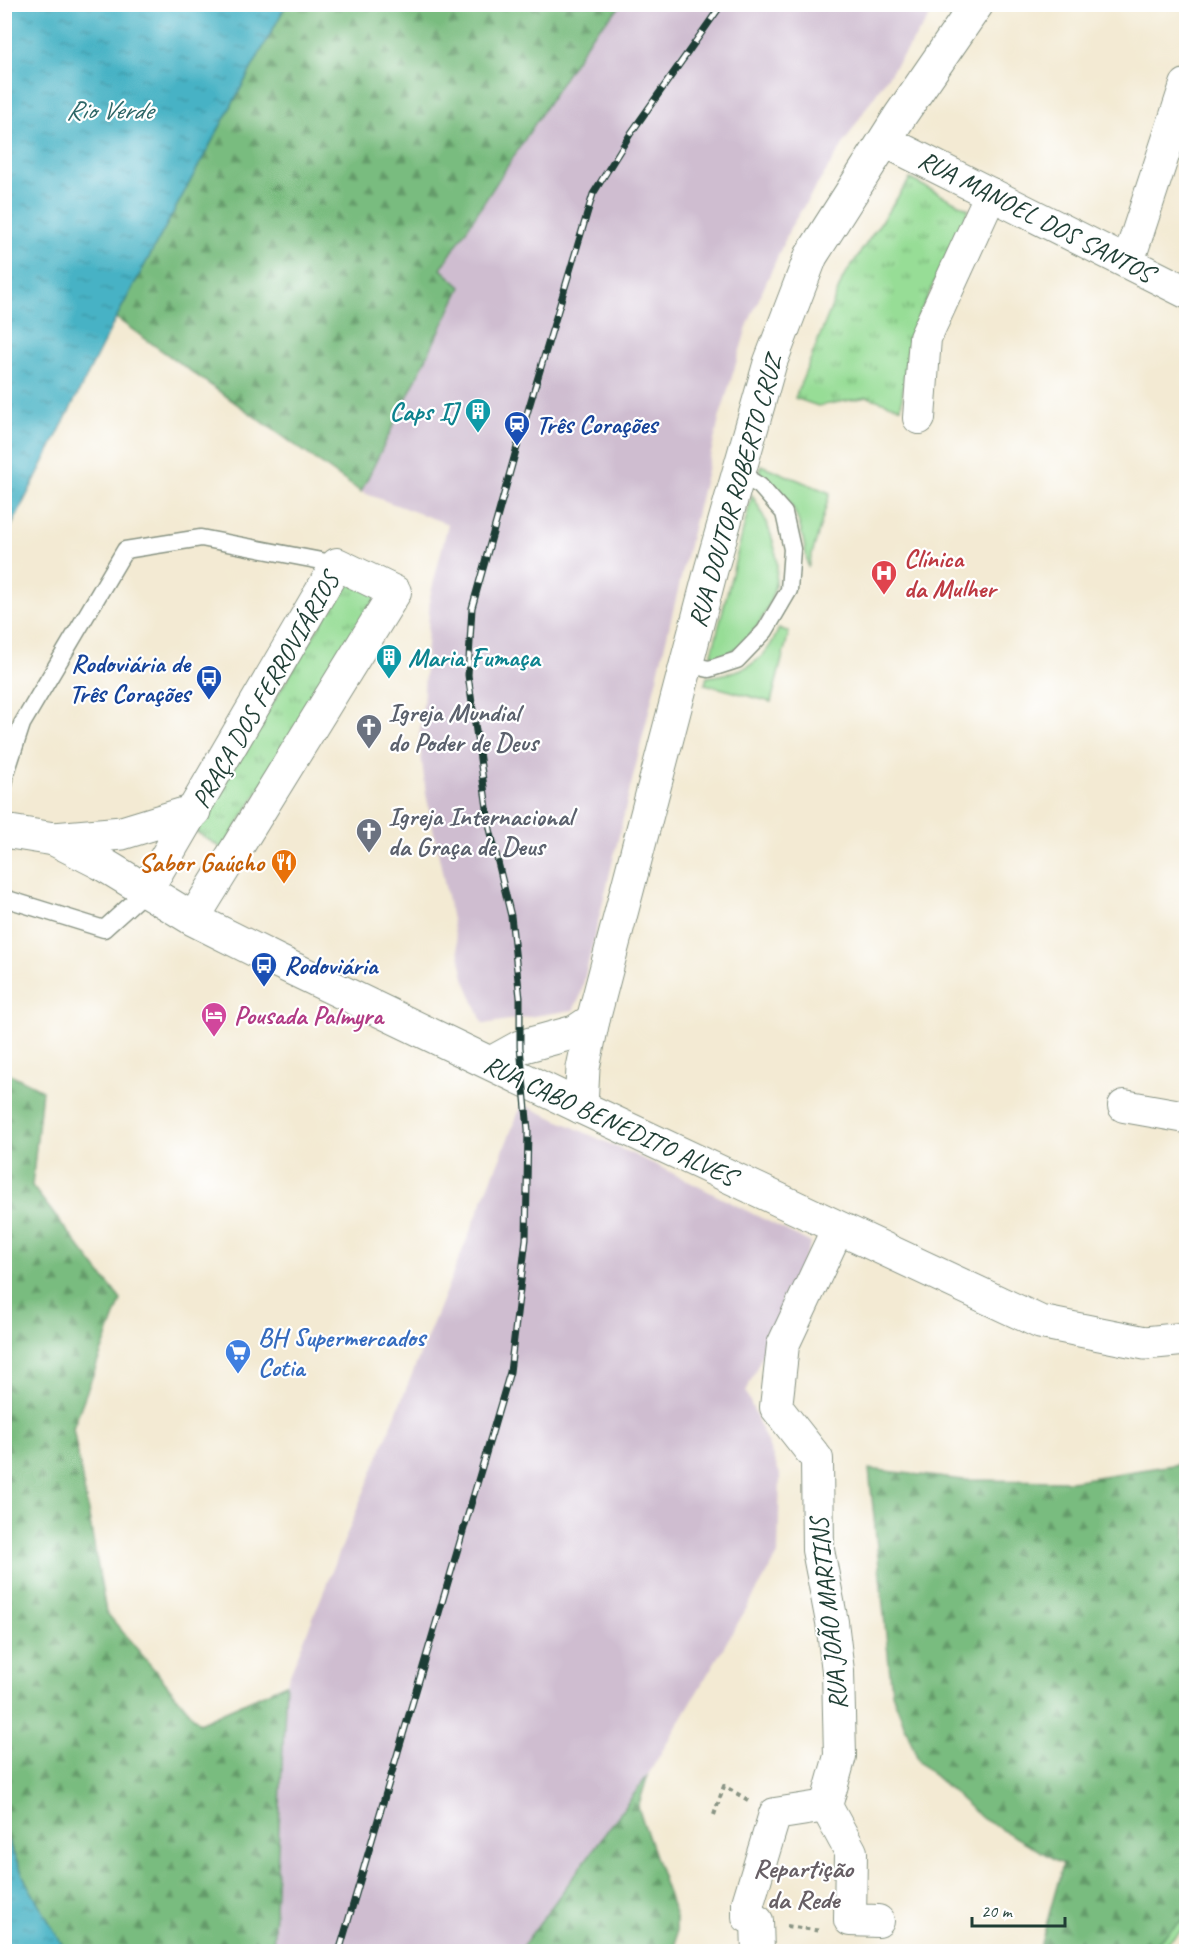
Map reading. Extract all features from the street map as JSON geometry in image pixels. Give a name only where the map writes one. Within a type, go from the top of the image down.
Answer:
[{"type":"main road","name":"RUA DOUTOR ROBERTO CRUZ","points":[[569,1101],[583,1068],[592,1020],[686,664],[737,472],[770,363],[811,256],[977,4]]},
{"type":"main road","points":[[28,834],[122,832],[194,812]]},
{"type":"main road","name":"RUA CABO BENEDITO ALVES","points":[[28,834],[101,863],[193,919],[490,1063],[1040,1322],[1145,1343],[1186,1339]]},
{"type":"main road","points":[[490,1063],[520,1047],[575,1032],[592,1020]]},
{"type":"main road","points":[[547,1040],[569,1101]]},
{"type":"street","points":[[1128,262],[1186,86]]},
{"type":"street","name":"RUA MANOEL DOS SANTOS","points":[[885,141],[1186,292]]},
{"type":"street","points":[[919,418],[925,338],[991,194]]},
{"type":"street","name":"PRAÇA DOS FERROVIÁRIOS","points":[[146,891],[337,564],[395,592],[193,919]]},
{"type":"street","points":[[1124,1106],[1186,1116]]},
{"type":"street","name":"RUA JOÃO MARTINS","points":[[826,1806],[840,1756],[838,1671],[832,1622],[818,1550],[817,1459],[776,1407],[783,1345],[838,1228]]},
{"type":"street","points":[[758,1936],[748,1917],[748,1903],[775,1814],[826,1806],[851,1852],[864,1920]]},
{"type":"lane","points":[[686,664],[709,669],[737,660],[765,631],[789,590],[792,549],[784,513],[760,486],[737,472]]},
{"type":"lane","points":[[4,785],[22,724],[125,550],[201,538],[337,564]]},
{"type":"lane","points":[[4,897],[104,929],[146,891]]},
{"type":"path","points":[[714,1815],[724,1786],[775,1814]]},
{"type":"path","points":[[758,1936],[832,1932],[864,1920]]},
{"type":"shaded area","points":[[622,5],[938,5],[870,102],[790,228],[748,324],[720,416],[580,997],[573,1010],[483,1024],[464,978],[426,794],[419,738],[430,597],[448,524],[361,492],[461,288],[441,269],[592,35]]},
{"type":"shaded area","points":[[522,1104],[652,1163],[811,1243],[746,1392],[780,1474],[778,1555],[648,1775],[519,1951],[273,1952],[286,1684]]},
{"type":"green space","points":[[286,5],[622,5],[592,35],[441,269],[461,287],[361,492],[116,318]]},
{"type":"green space","points":[[910,179],[969,209],[909,336],[901,408],[868,397],[818,406],[795,398],[843,278]]},
{"type":"green space","points":[[761,465],[830,493],[808,568],[796,515],[782,493],[759,475]]},
{"type":"green space","points":[[752,495],[772,538],[777,565],[774,590],[764,614],[750,635],[731,652],[710,661]]},
{"type":"green space","points":[[348,579],[377,596],[223,849],[195,831]]},
{"type":"green space","points":[[779,628],[789,632],[771,702],[705,684],[707,677],[742,669],[760,658]]},
{"type":"green space","points":[[4,1071],[42,1090],[32,1186],[121,1300],[73,1428],[106,1612],[199,1723],[286,1684],[273,1951],[66,1951],[27,1884],[5,1833]]},
{"type":"green space","points":[[1186,1463],[1186,1917],[1146,1951],[1039,1951],[1063,1864],[983,1819],[919,1762],[892,1693],[869,1469],[964,1480],[1071,1481]]},
{"type":"green space","points":[[648,1775],[638,1807],[676,1917],[676,1951],[519,1951]]},
{"type":"green space","points":[[1186,1917],[1186,1927],[1157,1951],[1146,1951]]},
{"type":"water","name":"Rio Verde","points":[[7,4],[286,5],[116,318],[5,539],[4,9]]},
{"type":"water","points":[[4,1833],[27,1884],[66,1951],[5,1951]]},
{"type":"railway","points":[[339,1952],[510,1372],[526,1239],[528,1130],[520,1047],[520,998],[511,916],[490,829],[468,675],[472,608],[517,447],[593,194],[631,133],[722,4]]},
{"type":"place","name":"Caps IJ","points":[[478,434]]},
{"type":"place","name":"Três Corações","points":[[517,447]]},
{"type":"place","name":"Clínica da Mulher","points":[[884,596]]},
{"type":"place","name":"Maria Fumaça","points":[[389,680]]},
{"type":"place","name":"Rodoviária de Três Corações","points":[[209,701]]},
{"type":"place","name":"Igreja Mundial do Poder de Deus","points":[[369,750]]},
{"type":"place","name":"Igreja Internacional da Graça de Deus","points":[[369,854]]},
{"type":"place","name":"Sabor Gaúcho","points":[[284,885]]},
{"type":"place","name":"Rodoviária","points":[[264,988]]},
{"type":"place","name":"Pousada Palmyra","points":[[214,1038]]},
{"type":"place","name":"BH Supermercados Cotia","points":[[238,1375]]},
{"type":"district","name":"Repartição da Rede","points":[[803,1884]]}]
